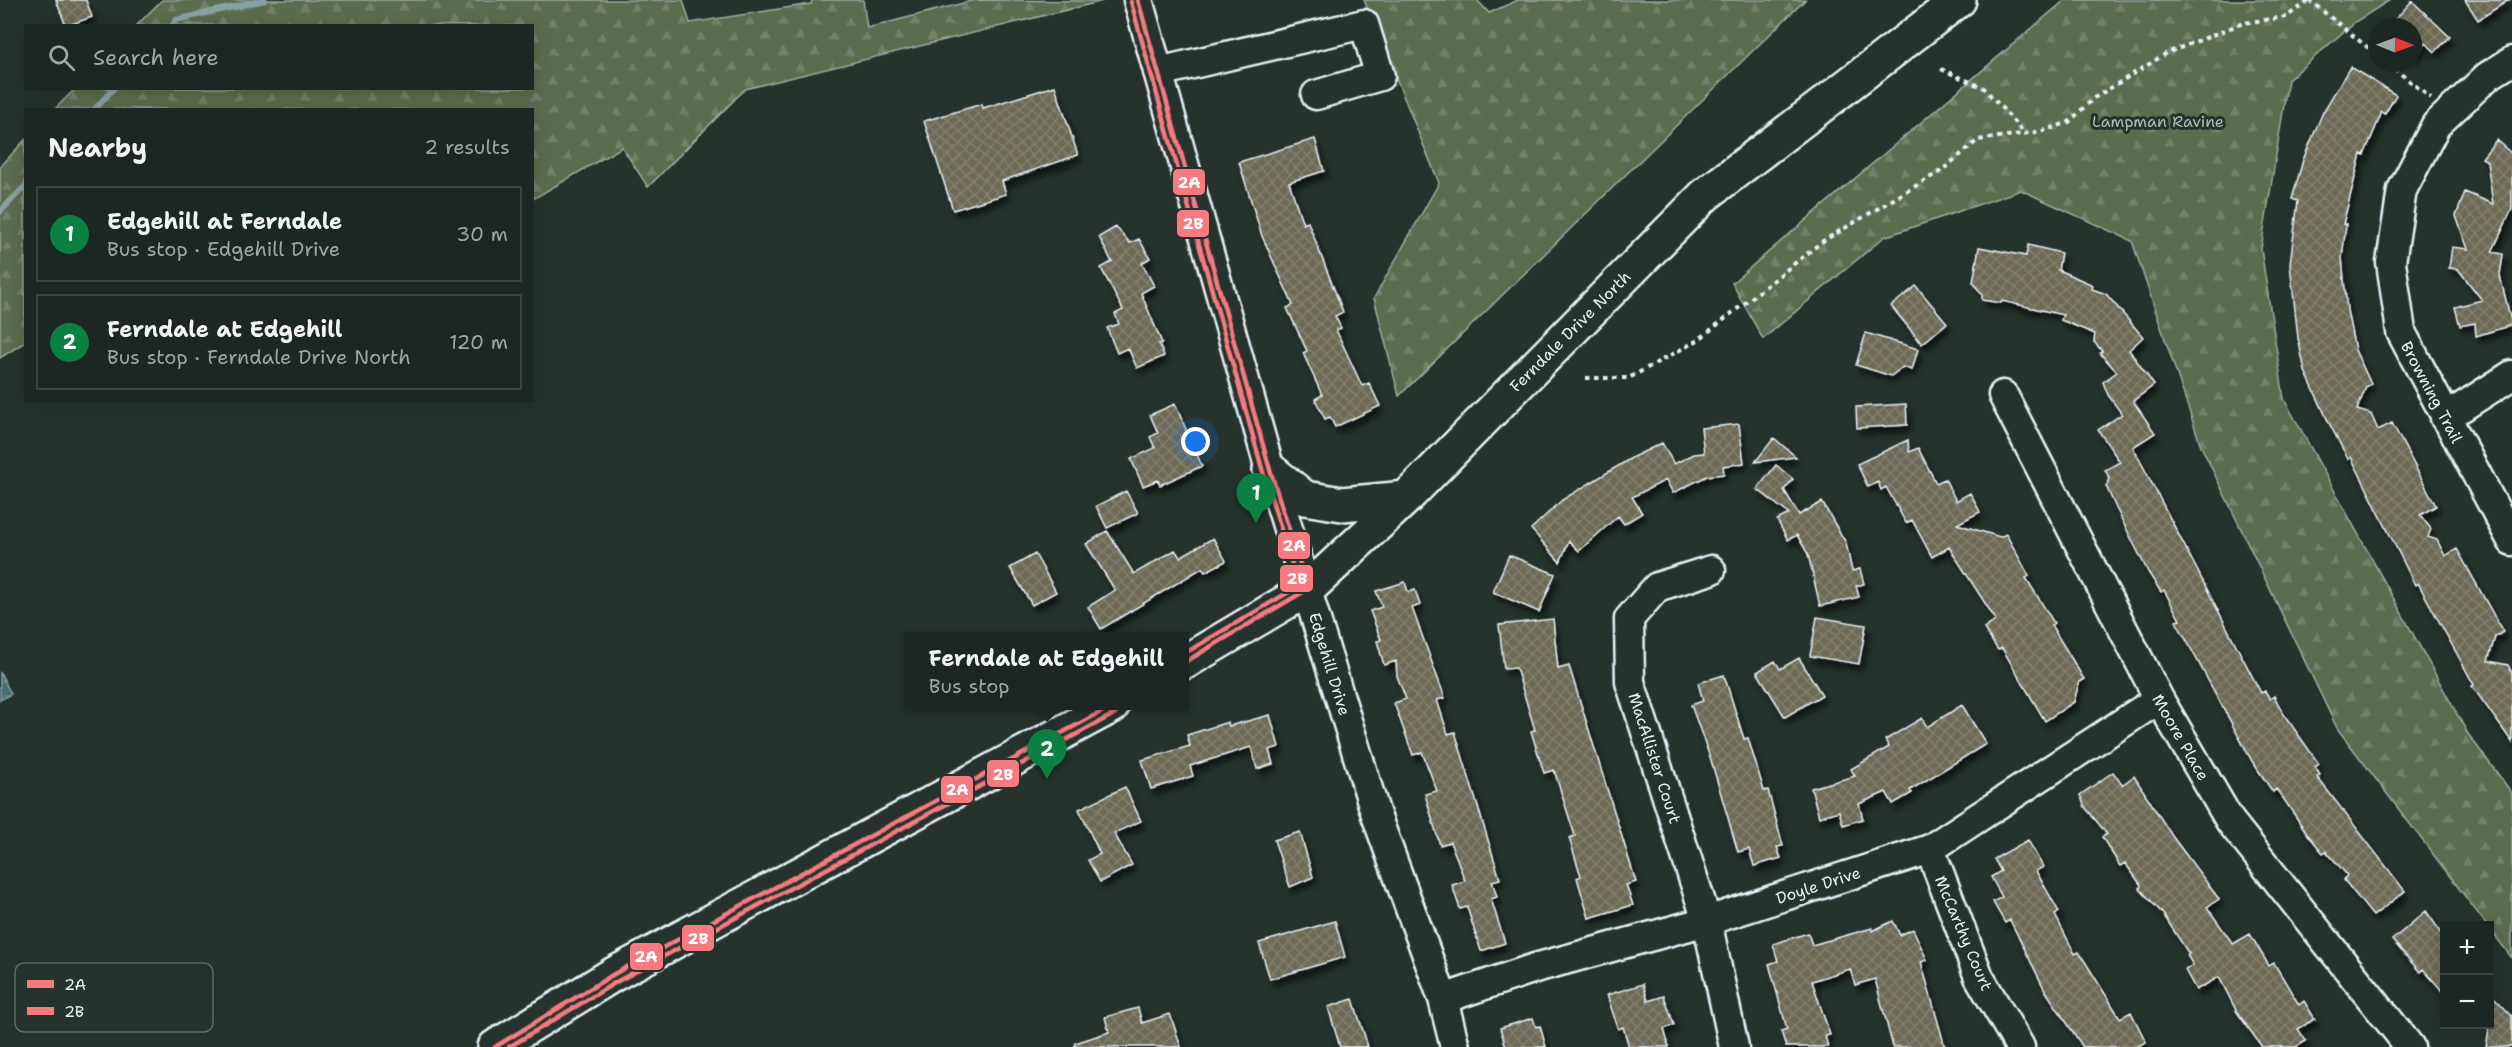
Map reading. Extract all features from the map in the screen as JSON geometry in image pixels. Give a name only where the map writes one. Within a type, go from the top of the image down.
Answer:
[{"type":"main road","name":"Ferndale Drive North","points":[[1189,660],[1308,590],[1406,498],[1705,195],[1959,0]]},
{"type":"main road","points":[[1270,470],[1305,498],[1342,504],[1406,498]]},
{"type":"main road","points":[[495,1047],[614,974],[1103,710]]},
{"type":"street","name":"Edgehill Drive","points":[[1138,0],[1270,470],[1376,815],[1443,999],[1455,1047]]},
{"type":"street","points":[[1158,72],[1364,24],[1380,76],[1316,95]]},
{"type":"street","name":"Browning Trail","points":[[2512,61],[2488,76],[2436,125],[2403,190],[2391,262],[2401,332],[2512,541]]},
{"type":"street","points":[[2445,418],[2512,375]]},
{"type":"street","name":"Moore Place","points":[[2003,394],[2159,699],[2230,821],[2410,1047]]},
{"type":"street","name":"MacAllister Court","points":[[1711,570],[1657,587],[1629,619],[1630,682],[1707,921],[1734,1047]]},
{"type":"street","name":"Doyle Drive","points":[[1443,999],[1535,968],[1707,921],[1930,849],[2159,699]]},
{"type":"street","name":"McCarthy Court","points":[[1930,849],[1979,977],[2020,1047]]},
{"type":"path","points":[[1586,378],[1629,378],[1698,340],[1823,241],[1941,171],[1978,140],[2043,131],[2069,122],[2094,98],[2167,52],[2243,23],[2286,17],[2309,0],[2368,48]]},
{"type":"path","points":[[1941,69],[1984,88],[2025,134]]},
{"type":"path","points":[[2398,72],[2448,112]]},
{"type":"green space","points":[[162,0],[683,0],[690,23],[811,4],[812,0],[863,0],[867,28],[975,0],[1103,1],[745,89],[648,187],[622,147],[534,198],[534,108],[56,108],[74,90],[534,90],[534,24],[138,24]]},
{"type":"green space","points":[[1364,0],[1477,0],[1489,13],[1518,0],[1805,0],[1399,396],[1374,298],[1439,183]]},
{"type":"green space","name":"Lampman Ravine","points":[[2065,0],[2390,0],[2355,22],[2288,80],[2261,249],[2284,399],[2468,734],[2512,793],[2512,958],[2494,934],[2494,921],[2484,921],[2337,728],[2201,446],[2132,241],[2021,190],[1884,237],[1763,339],[1732,283]]},
{"type":"green space","points":[[24,141],[24,343],[0,358],[0,167]]},
{"type":"water","points":[[0,672],[11,694],[0,700]]},
{"type":"building","points":[[56,0],[86,0],[92,17],[65,24]]},
{"type":"building","points":[[2465,0],[2509,0],[2478,20]]},
{"type":"building","points":[[2412,1],[2450,37],[2435,52],[2426,43],[2422,47],[2422,18],[2396,18]]},
{"type":"building","points":[[2350,67],[2396,95],[2385,114],[2382,112],[2364,155],[2361,154],[2343,224],[2346,224],[2342,258],[2347,310],[2355,350],[2371,384],[2366,387],[2357,410],[2371,414],[2378,430],[2392,423],[2436,506],[2420,515],[2431,529],[2428,537],[2437,540],[2445,556],[2457,549],[2503,632],[2495,637],[2488,661],[2508,665],[2512,673],[2512,742],[2472,686],[2474,685],[2418,583],[2415,585],[2351,457],[2348,459],[2329,423],[2305,371],[2298,338],[2290,264],[2298,201],[2292,199],[2303,160],[2323,112]]},
{"type":"building","points":[[1055,86],[1078,155],[1002,181],[1006,194],[953,210],[924,121],[982,104],[983,108]]},
{"type":"building","points":[[1315,139],[1324,171],[1289,182],[1303,224],[1308,222],[1343,312],[1335,316],[1341,328],[1336,330],[1362,386],[1369,383],[1380,406],[1335,427],[1330,417],[1325,419],[1315,399],[1322,395],[1303,353],[1307,351],[1287,308],[1293,305],[1262,236],[1239,162]]},
{"type":"building","points":[[2496,140],[2512,154],[2512,209],[2492,252],[2503,254],[2500,276],[2512,325],[2476,336],[2475,323],[2460,326],[2455,307],[2482,300],[2458,269],[2449,268],[2452,247],[2468,249],[2456,216],[2465,192],[2493,204],[2487,161],[2482,158]]},
{"type":"building","points":[[1116,227],[1130,243],[1139,239],[1150,258],[1142,263],[1154,286],[1141,293],[1162,343],[1159,344],[1164,356],[1137,368],[1128,348],[1117,353],[1107,328],[1119,324],[1115,314],[1123,310],[1101,268],[1112,262],[1099,237]]},
{"type":"building","points":[[2028,245],[2061,253],[2058,270],[2093,285],[2092,289],[2106,294],[2143,337],[2129,350],[2154,385],[2133,401],[2155,433],[2133,447],[2261,693],[2265,691],[2270,699],[2274,696],[2283,713],[2319,764],[2315,767],[2320,775],[2317,777],[2405,891],[2373,916],[2344,880],[2347,875],[2326,851],[2323,853],[2276,789],[2273,792],[2252,761],[2176,621],[2180,620],[2164,590],[2161,592],[2148,572],[2116,508],[2106,486],[2110,479],[2105,470],[2120,462],[2098,430],[2122,414],[2108,395],[2103,382],[2117,372],[2100,353],[2102,351],[2094,342],[2095,334],[2061,320],[2063,315],[2002,301],[2001,303],[1982,300],[1982,295],[1973,282],[1979,247],[2026,256]]},
{"type":"building","points":[[1916,286],[1947,323],[1922,344],[1891,306]]},
{"type":"building","points":[[1866,333],[1918,349],[1912,370],[1903,367],[1891,376],[1856,365]]},
{"type":"building","points":[[1175,404],[1202,466],[1160,485],[1158,480],[1143,486],[1131,459],[1155,448],[1150,437],[1158,433],[1150,415]]},
{"type":"building","points":[[1906,404],[1907,425],[1857,428],[1856,407]]},
{"type":"building","points":[[1739,424],[1744,463],[1723,466],[1724,474],[1707,476],[1673,493],[1666,480],[1632,497],[1642,513],[1624,524],[1618,516],[1579,551],[1569,541],[1560,562],[1531,529],[1562,500],[1633,457],[1662,443],[1674,464],[1694,454],[1704,453],[1701,428]]},
{"type":"building","points":[[1774,438],[1796,457],[1755,462]]},
{"type":"building","points":[[1908,440],[1909,452],[1918,448],[1936,483],[1945,479],[1956,501],[1970,493],[1980,512],[1957,524],[2000,537],[2006,534],[2029,576],[2026,578],[2054,623],[2051,625],[2084,679],[2079,682],[2074,702],[2045,721],[2002,648],[1998,650],[1984,629],[1996,620],[1949,547],[1932,557],[1912,520],[1906,523],[1886,487],[1881,490],[1878,482],[1868,487],[1857,464]]},
{"type":"building","points":[[1776,465],[1793,479],[1784,490],[1799,515],[1822,502],[1846,543],[1852,571],[1860,569],[1864,584],[1856,586],[1859,597],[1820,606],[1808,554],[1797,535],[1788,540],[1777,520],[1789,514],[1757,489]]},
{"type":"building","points":[[1126,491],[1138,513],[1107,528],[1096,506]]},
{"type":"building","points":[[1107,531],[1134,574],[1175,550],[1180,557],[1213,538],[1226,561],[1205,572],[1202,568],[1101,629],[1088,607],[1115,590],[1086,544]]},
{"type":"building","points":[[1035,554],[1056,592],[1032,605],[1010,568]]},
{"type":"building","points":[[1509,555],[1555,574],[1539,612],[1493,592]]},
{"type":"building","points":[[1405,582],[1408,592],[1415,590],[1420,605],[1412,608],[1445,698],[1437,700],[1448,734],[1455,732],[1500,879],[1492,881],[1497,897],[1491,899],[1505,943],[1481,951],[1467,907],[1460,909],[1452,885],[1465,881],[1450,842],[1440,845],[1425,794],[1437,791],[1422,752],[1413,755],[1394,703],[1406,699],[1397,676],[1396,661],[1384,665],[1377,641],[1381,640],[1370,611],[1382,607],[1376,591]]},
{"type":"building","points":[[1817,617],[1866,625],[1859,664],[1810,656]]},
{"type":"building","points":[[1553,619],[1558,669],[1569,666],[1636,882],[1626,885],[1633,905],[1589,918],[1577,878],[1581,876],[1569,838],[1575,836],[1554,770],[1544,773],[1531,731],[1535,730],[1516,668],[1504,669],[1499,625]]},
{"type":"building","points":[[1799,658],[1822,695],[1785,717],[1757,672],[1775,661],[1780,669]]},
{"type":"building","points":[[1724,675],[1744,739],[1748,738],[1764,791],[1768,790],[1783,846],[1777,847],[1781,858],[1754,866],[1749,849],[1738,852],[1711,760],[1691,705],[1703,701],[1698,683]]},
{"type":"building","points":[[1962,705],[1986,744],[1910,790],[1912,793],[1893,804],[1886,792],[1859,804],[1863,819],[1843,825],[1839,811],[1819,817],[1811,788],[1855,776],[1851,769],[1889,747],[1885,740],[1922,718],[1927,727]]},
{"type":"building","points":[[1270,715],[1279,747],[1269,750],[1273,764],[1257,769],[1251,747],[1190,766],[1193,776],[1151,789],[1142,760],[1190,746],[1187,735],[1228,722],[1229,726]]},
{"type":"building","points":[[2113,772],[2122,785],[2134,776],[2172,836],[2219,899],[2207,907],[2233,944],[2250,934],[2269,966],[2274,963],[2299,1005],[2304,1001],[2315,1019],[2298,1029],[2306,1041],[2296,1047],[2262,1047],[2237,1012],[2219,977],[2196,990],[2185,970],[2193,965],[2187,955],[2189,954],[2163,914],[2140,889],[2141,885],[2125,863],[2120,866],[2102,837],[2107,834],[2085,807],[2080,795]]},
{"type":"building","points":[[1125,787],[1141,821],[1114,833],[1132,865],[1100,882],[1088,860],[1100,854],[1079,809]]},
{"type":"building","points":[[1300,832],[1313,877],[1290,887],[1274,840]]},
{"type":"building","points":[[2028,840],[2043,867],[2036,871],[2059,912],[2055,915],[2075,954],[2079,952],[2120,1018],[2131,1012],[2146,1042],[2136,1047],[2083,1047],[2045,990],[2010,920],[2005,923],[1993,902],[2002,897],[1991,877],[2001,871],[1994,859]]},
{"type":"building","points":[[2426,911],[2440,931],[2440,988],[2423,969],[2420,972],[2392,940]]},
{"type":"building","points":[[1335,921],[1345,957],[1270,979],[1259,943]]},
{"type":"building","points":[[1893,921],[1900,935],[1913,929],[1927,960],[1921,962],[1945,1047],[1893,1047],[1875,979],[1855,985],[1850,969],[1812,981],[1830,1035],[1825,1036],[1828,1047],[1786,1047],[1781,1031],[1787,1029],[1769,964],[1778,961],[1773,944],[1808,933],[1812,945],[1872,928],[1872,931]]},
{"type":"building","points":[[1643,984],[1648,1001],[1664,996],[1674,1025],[1664,1029],[1669,1047],[1629,1047],[1623,1027],[1618,1029],[1607,995]]},
{"type":"building","points":[[2494,997],[2512,1016],[2512,1047],[2486,1047],[2489,1029],[2494,1029]]},
{"type":"building","points":[[1353,999],[1368,1047],[1340,1047],[1328,1007]]},
{"type":"building","points":[[1138,1008],[1142,1023],[1170,1014],[1181,1047],[1075,1047],[1075,1043],[1109,1032],[1105,1017]]},
{"type":"building","points":[[1533,1018],[1536,1027],[1540,1026],[1546,1047],[1506,1047],[1500,1028]]},
{"type":"waterway","points":[[173,24],[176,20],[265,0]]},
{"type":"waterway","points":[[96,108],[112,90]]},
{"type":"waterway","points":[[0,212],[24,187]]},
{"type":"transit line","name":"2A","points":[[1138,0],[1270,470],[1308,589],[1189,660]]},
{"type":"transit line","name":"2B","points":[[1131,2],[1263,472],[1299,586],[1189,651]]},
{"type":"transit line","name":"2A","points":[[495,1047],[614,974],[1105,710]]},
{"type":"transit line","name":"2B","points":[[509,1047],[618,981],[1116,713]]},
{"type":"place","name":"Edgehill at Ferndale","points":[[1256,523]]},
{"type":"place","name":"Ferndale at Edgehill","points":[[1047,779]]}]
